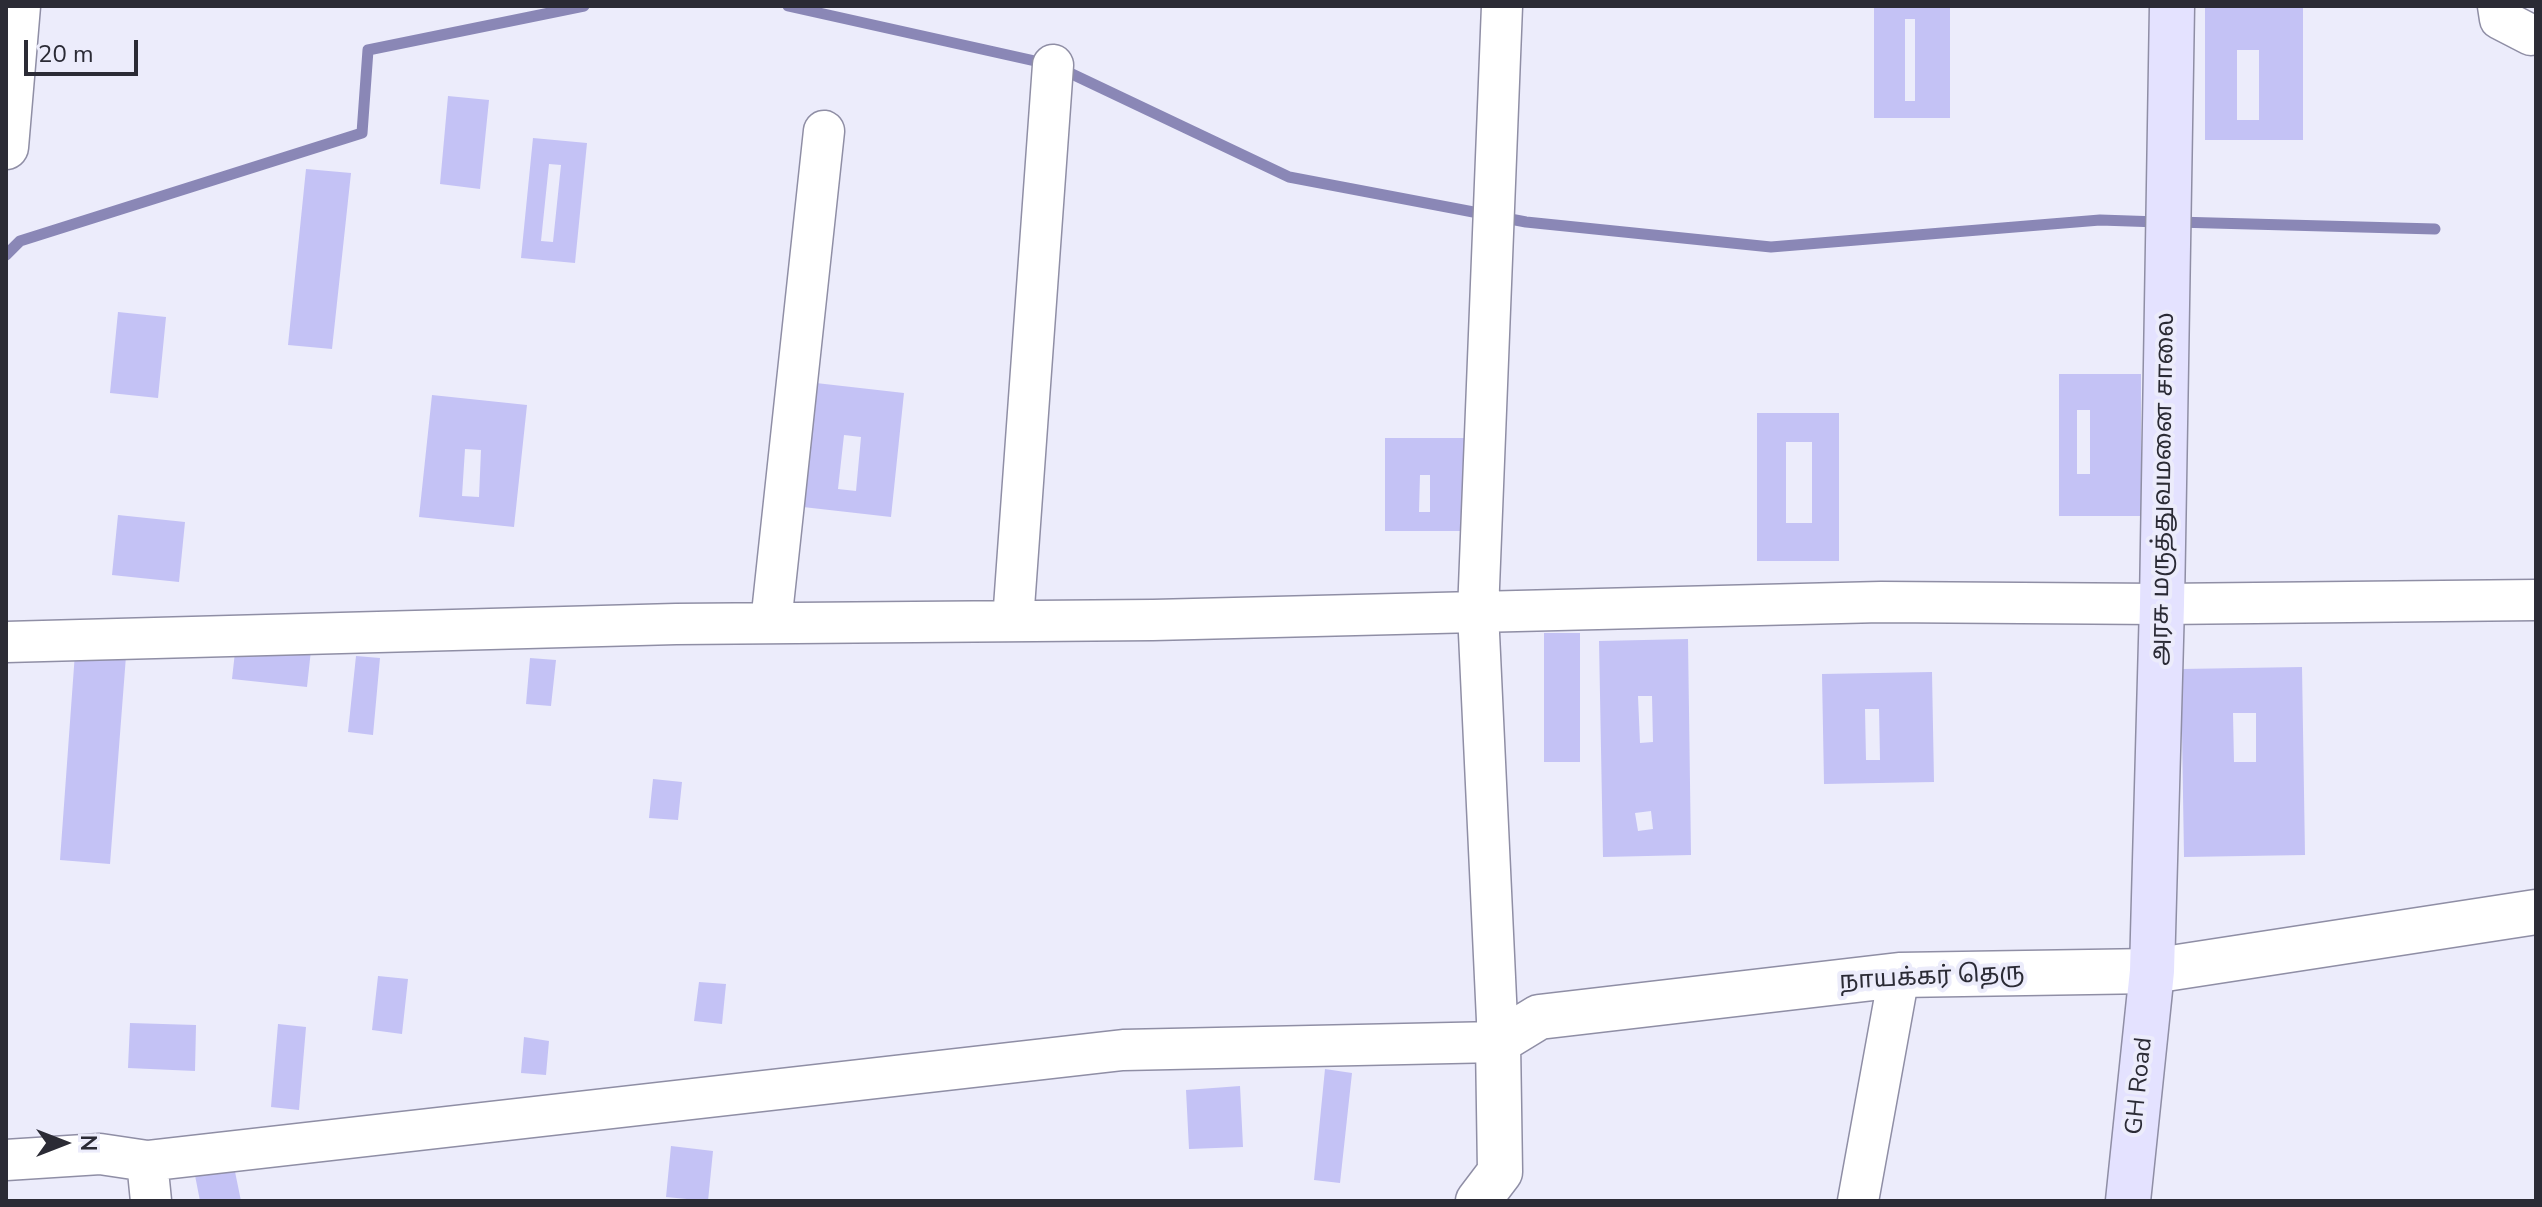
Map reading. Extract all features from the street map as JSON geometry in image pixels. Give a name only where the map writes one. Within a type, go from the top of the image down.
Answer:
[{"type":"main road","name":"அரசு மருத்துவமனை சாலை","points":[[2152,971],[2172,6]]},
{"type":"main road","name":"GH Road","points":[[2128,1201],[2152,971]]},
{"type":"street","points":[[6,147],[18,6]]},
{"type":"street","points":[[1492,1191],[1498,1042],[1478,612],[1502,6]]},
{"type":"street","points":[[2498,6],[2500,19],[2531,35],[2536,34]]},
{"type":"street","points":[[1013,621],[1053,65]]},
{"type":"street","points":[[771,623],[824,131]]},
{"type":"street","points":[[6,642],[771,623],[1013,621],[1881,602],[2162,604],[2536,600]]},
{"type":"street","name":"நாயக்கர் தெரு","points":[[1498,1042],[1539,1017],[1899,975],[2152,971],[2536,912]]},
{"type":"street","points":[[1858,1201],[1899,975]]},
{"type":"street","points":[[6,1160],[100,1154],[147,1161],[1123,1050],[1498,1042]]},
{"type":"street","points":[[147,1161],[151,1201]]},
{"type":"building","points":[[1874,6],[1950,6],[1950,118],[1874,118]],"holes":[[[1905,19],[1915,19],[1915,101],[1905,101]]]},
{"type":"building","points":[[2205,6],[2303,6],[2303,140],[2205,140]],"holes":[[[2237,50],[2259,50],[2259,120],[2237,120]]]},
{"type":"building","points":[[448,96],[489,100],[480,189],[440,184]]},
{"type":"building","points":[[533,138],[587,143],[575,263],[521,258]],"holes":[[[549,164],[561,165],[553,242],[541,241]]]},
{"type":"building","points":[[306,169],[351,173],[332,349],[288,345]]},
{"type":"building","points":[[118,312],[166,317],[158,398],[110,393]]},
{"type":"building","points":[[2059,374],[2141,374],[2141,516],[2059,516]],"holes":[[[2077,410],[2090,410],[2090,474],[2077,474]]]},
{"type":"building","points":[[816,383],[904,393],[891,517],[803,507]],"holes":[[[844,435],[861,437],[856,491],[838,489]]]},
{"type":"building","points":[[432,395],[527,405],[514,527],[419,517]],"holes":[[[465,449],[481,450],[479,497],[462,496]]]},
{"type":"building","points":[[1757,413],[1839,413],[1839,561],[1757,561]],"holes":[[[1786,442],[1812,442],[1812,523],[1786,523]]]},
{"type":"building","points":[[1385,438],[1479,438],[1479,531],[1385,531]],"holes":[[[1420,475],[1430,475],[1430,512],[1419,512]]]},
{"type":"building","points":[[118,515],[185,522],[179,582],[112,575]]},
{"type":"building","points":[[1544,633],[1580,633],[1580,762],[1544,762]]},
{"type":"building","points":[[76,639],[127,643],[110,864],[60,860]]},
{"type":"building","points":[[1688,639],[1691,855],[1603,857],[1599,641]],"holes":[[[1638,696],[1652,696],[1653,742],[1640,743]],[[1651,811],[1653,829],[1638,831],[1635,813]]]},
{"type":"building","points":[[236,643],[311,650],[307,687],[232,679]]},
{"type":"building","points":[[356,656],[380,658],[373,735],[348,732]]},
{"type":"building","points":[[530,658],[556,660],[551,706],[526,704]]},
{"type":"building","points":[[2302,667],[2305,855],[2184,857],[2181,669]],"holes":[[[2233,713],[2256,713],[2256,762],[2234,762]]]},
{"type":"building","points":[[1932,672],[1934,782],[1824,784],[1822,674]],"holes":[[[1865,709],[1879,709],[1880,760],[1866,760]]]},
{"type":"building","points":[[653,779],[682,782],[678,820],[649,818]]},
{"type":"building","points":[[378,976],[408,979],[402,1034],[372,1030]]},
{"type":"building","points":[[699,982],[726,984],[722,1024],[694,1021]]},
{"type":"building","points":[[130,1023],[196,1025],[195,1071],[128,1068]]},
{"type":"building","points":[[278,1024],[306,1027],[299,1110],[271,1107]]},
{"type":"building","points":[[524,1037],[549,1041],[546,1075],[521,1073]]},
{"type":"building","points":[[1325,1069],[1352,1073],[1340,1183],[1314,1180]]},
{"type":"building","points":[[1240,1086],[1243,1147],[1189,1149],[1186,1090]]},
{"type":"building","points":[[671,1146],[713,1151],[708,1201],[666,1197]]},
{"type":"building","points":[[231,1152],[241,1201],[200,1201],[192,1160]]},
{"type":"waterway","points":[[6,255],[20,241],[362,133],[368,50],[584,6]]},
{"type":"waterway","points":[[788,6],[1053,65],[1289,177],[1526,222],[1771,247],[2100,220],[2159,222]]},
{"type":"waterway","points":[[2176,222],[2435,229]]}]
